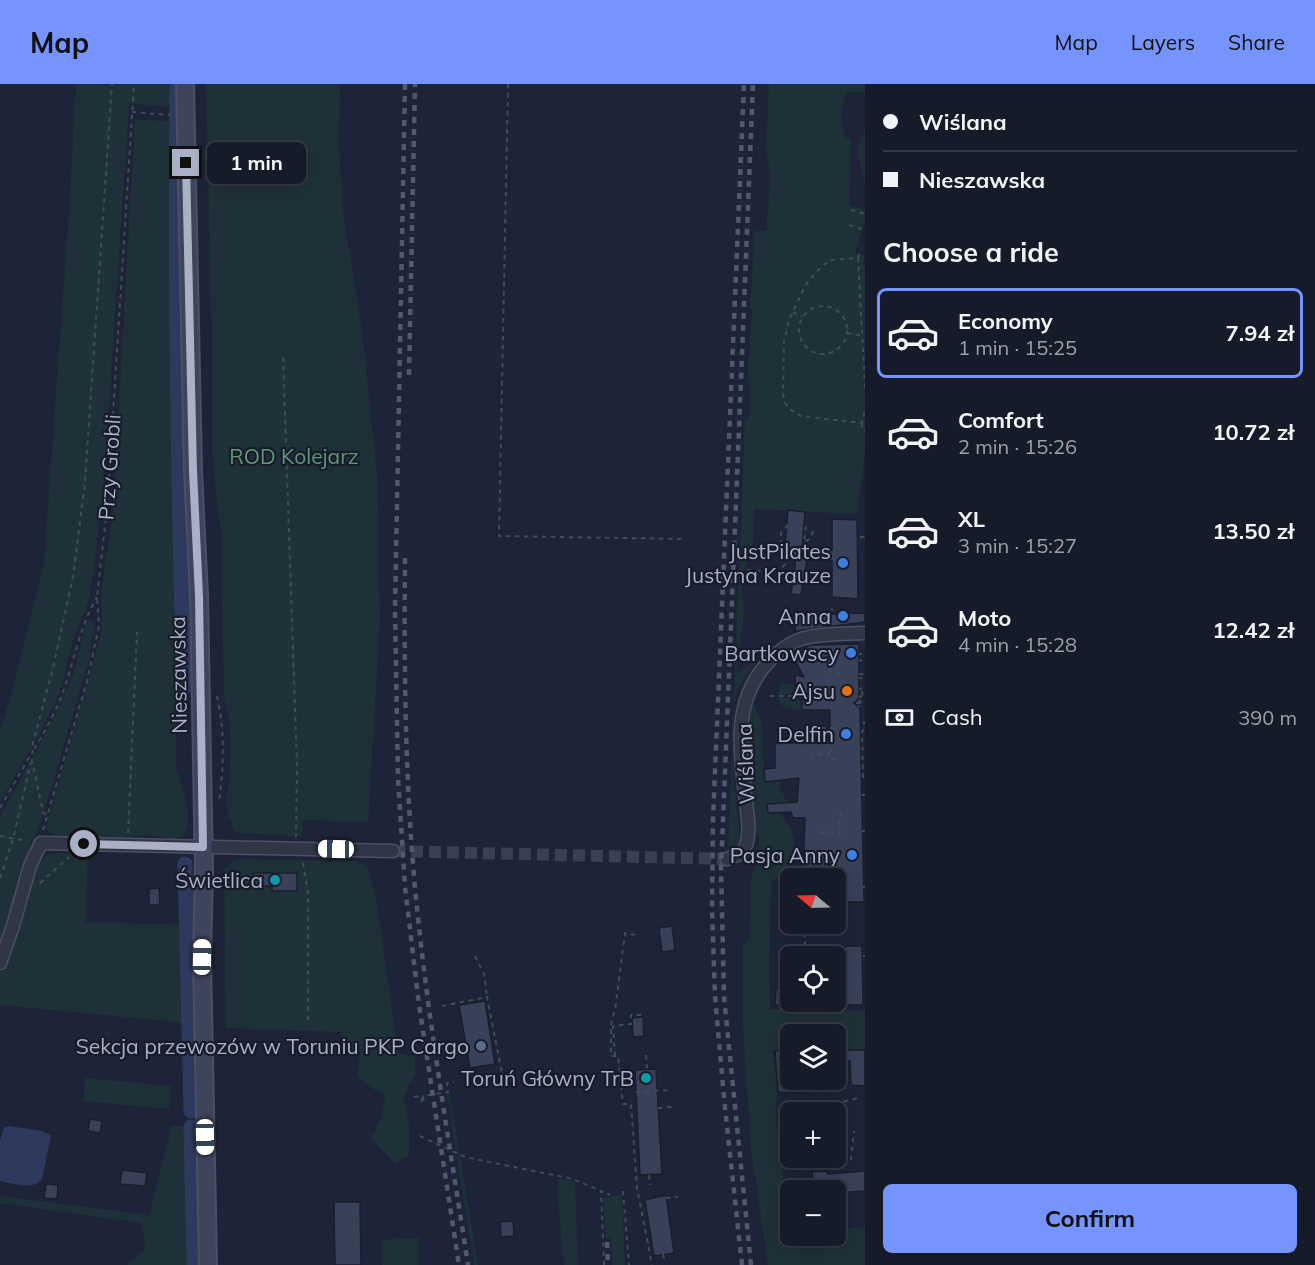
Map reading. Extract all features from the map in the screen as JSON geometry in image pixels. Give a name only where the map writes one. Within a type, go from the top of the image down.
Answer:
[{"type":"main road","name":"Nieszawska","points":[[185,84],[193,471],[199,596],[207,1265]]},
{"type":"street","name":"Wiślana","points":[[728,859],[742,853],[748,838],[741,742],[743,711],[752,684],[772,658],[798,640],[865,633]]},
{"type":"street","points":[[0,963],[30,866],[41,843],[393,851]]},
{"type":"path","points":[[0,878],[13,839],[32,761],[32,752],[73,577],[85,482],[112,84]]},
{"type":"path","name":"Przy Grobli","points":[[32,761],[43,812],[46,815],[87,681],[99,626],[97,597],[108,497],[134,84]]},
{"type":"path","points":[[508,84],[499,536],[685,539]]},
{"type":"path","points":[[132,112],[175,116]]},
{"type":"path","points":[[850,210],[865,214]]},
{"type":"path","points":[[849,225],[865,230]]},
{"type":"path","points":[[861,249],[858,258],[865,388]]},
{"type":"path","points":[[858,258],[830,260],[805,286],[789,320],[784,342],[783,394],[792,411],[801,416],[862,423]]},
{"type":"path","points":[[815,307],[831,307],[843,317],[847,333],[840,347],[834,351],[819,354],[811,351],[805,346],[799,333],[802,317],[815,307]]},
{"type":"path","points":[[793,312],[802,317]]},
{"type":"path","points":[[847,333],[864,336]]},
{"type":"path","points":[[283,357],[298,848],[308,894],[308,1024]]},
{"type":"path","points":[[865,410],[862,423],[862,429],[865,432]]},
{"type":"path","points":[[783,544],[781,533],[788,525]]},
{"type":"path","points":[[806,526],[804,542],[810,539],[815,527]]},
{"type":"path","points":[[860,537],[865,537]]},
{"type":"path","points":[[747,570],[778,571],[784,568],[786,562]]},
{"type":"path","points":[[0,808],[46,730],[61,695],[80,630],[97,597]]},
{"type":"path","points":[[127,845],[137,632]]},
{"type":"path","points":[[828,661],[830,672],[840,673]]},
{"type":"path","points":[[859,674],[865,674]]},
{"type":"path","points":[[863,698],[862,690],[860,690],[861,697],[858,702],[863,703]]},
{"type":"path","points":[[770,696],[799,696]]},
{"type":"path","points":[[863,777],[862,732],[864,722]]},
{"type":"path","points":[[812,728],[837,728]]},
{"type":"path","points":[[812,759],[814,755],[829,753],[833,749]]},
{"type":"path","points":[[829,753],[830,759],[837,759]]},
{"type":"path","points":[[839,837],[842,832],[839,818],[842,812]]},
{"type":"path","points":[[819,833],[842,832]]},
{"type":"path","points":[[0,836],[41,843]]},
{"type":"path","points":[[19,905],[51,871],[84,844]]},
{"type":"path","points":[[636,934],[625,933],[615,1010],[609,1034],[611,1056],[618,1056],[623,1104],[631,1104],[637,1188],[652,1265]]},
{"type":"path","points":[[475,956],[484,974],[502,1073]]},
{"type":"path","points":[[442,1005],[487,997]]},
{"type":"path","points":[[615,1056],[613,1026],[632,1024],[631,1015],[645,1015]]},
{"type":"path","points":[[646,1055],[647,1069]]},
{"type":"path","points":[[414,1097],[421,1096],[422,1103],[424,1102],[423,1096],[448,1092],[447,1083],[454,1082]]},
{"type":"path","points":[[636,1092],[671,1090]]},
{"type":"path","points":[[843,1102],[858,1098]]},
{"type":"path","points":[[658,1108],[672,1107]]},
{"type":"path","points":[[851,1160],[854,1131]]},
{"type":"path","points":[[420,1136],[465,1157],[573,1179],[610,1195]]},
{"type":"path","points":[[649,1175],[650,1185]]},
{"type":"path","points":[[601,1191],[604,1265]]},
{"type":"path","points":[[623,1191],[629,1265]]},
{"type":"path","points":[[666,1198],[678,1197]]},
{"type":"path","points":[[663,1254],[664,1259]]},
{"type":"green space","points":[[76,84],[174,84],[173,107],[129,103],[103,493],[90,597],[75,634],[59,694],[0,802],[0,730],[11,697],[44,562]]},
{"type":"green space","name":"ROD Kolejarz","points":[[206,84],[340,84],[339,141],[342,205],[363,338],[377,475],[380,618],[368,822],[303,820],[302,836],[236,833],[227,808],[231,741],[224,695],[221,533],[212,454],[212,341]]},
{"type":"green space","points":[[769,84],[865,84],[865,93],[846,91],[841,119],[845,137],[851,139],[849,205],[865,210],[865,220],[855,253],[865,256],[863,265],[865,266],[865,450],[857,514],[754,509],[753,544],[742,578],[744,612],[736,674],[758,660],[740,685],[734,707],[745,419],[749,419],[750,383],[747,383],[755,231],[766,231],[771,176],[766,149]]},
{"type":"green space","name":"ROD Kolejarz","points":[[135,120],[172,121],[176,767],[188,808],[188,828],[176,839],[145,835],[116,840],[53,836],[46,828],[102,631],[101,595],[113,512]]},
{"type":"green space","points":[[865,131],[865,179],[863,179],[859,148]]},
{"type":"green space","points":[[90,620],[94,622],[90,656],[49,795],[0,942],[0,817],[49,727],[74,673],[86,623]]},
{"type":"green space","points":[[780,682],[795,685],[796,693],[779,695]]},
{"type":"green space","points":[[779,697],[802,699],[802,710],[784,707]]},
{"type":"green space","points":[[752,701],[761,720],[765,782],[780,780],[780,788],[787,802],[783,803],[780,814],[790,829],[794,841],[791,868],[780,868],[780,877],[771,882],[770,1009],[780,1009],[780,1012],[865,1011],[865,1051],[846,1050],[846,1024],[780,1024],[780,1051],[773,1051],[777,1083],[776,1119],[780,1168],[784,1180],[780,1180],[780,1246],[846,1246],[846,1228],[865,1227],[865,1265],[768,1265],[751,1148],[743,1025],[743,945],[750,937],[751,878],[758,856],[759,838],[752,816],[748,746]]},
{"type":"green space","points":[[732,746],[740,840],[738,848],[728,850]]},
{"type":"green space","points":[[88,854],[85,922],[187,925],[189,1023],[0,1005],[0,974],[28,904],[36,867],[47,855]]},
{"type":"green space","points":[[235,859],[357,861],[368,869],[376,898],[398,1053],[415,1057],[415,1073],[403,1097],[409,1126],[409,1155],[395,1163],[371,1139],[380,1120],[386,1095],[370,1087],[358,1076],[360,1052],[343,1047],[341,1032],[226,1028],[224,869]]},
{"type":"green space","points":[[85,1078],[171,1086],[169,1109],[83,1101]]},
{"type":"green space","points":[[447,1094],[450,1094],[478,1265],[474,1265]]},
{"type":"green space","points":[[172,1126],[197,1127],[200,1265],[128,1265],[129,1261],[146,1249],[141,1223],[0,1203],[0,1196],[149,1215]]},
{"type":"green space","points":[[559,1179],[573,1181],[575,1188],[578,1265],[564,1265],[557,1188]]},
{"type":"green space","points":[[622,1195],[625,1265],[612,1265],[611,1238],[606,1238],[603,1198]]},
{"type":"green space","points":[[419,1238],[419,1265],[382,1265],[381,1240]]},
{"type":"water","points":[[9,1126],[42,1131],[51,1135],[42,1179],[38,1183],[22,1185],[0,1181],[0,1141],[4,1128]]},
{"type":"building","points":[[788,510],[805,512],[802,548],[832,550],[832,519],[857,520],[858,599],[832,597],[832,561],[807,559],[801,595],[791,594],[796,558],[781,557],[782,547],[785,547]]},
{"type":"building","points":[[865,613],[865,622],[795,631],[796,615]]},
{"type":"building","points":[[859,644],[859,698],[854,703],[860,709],[864,902],[846,902],[846,868],[803,868],[805,818],[793,818],[791,812],[768,813],[767,804],[797,802],[799,778],[765,782],[764,769],[775,768],[775,743],[830,743],[830,710],[802,710],[802,699],[799,699],[796,693],[795,675],[804,677],[791,653],[811,645]]},
{"type":"building","name":"Świetlica","points":[[253,873],[297,873],[297,891],[272,891],[272,886],[253,886]]},
{"type":"building","points":[[159,888],[160,905],[149,905],[149,889]]},
{"type":"building","points":[[672,926],[675,950],[662,952],[659,928]]},
{"type":"building","points":[[846,946],[862,946],[863,1005],[846,1005]]},
{"type":"building","points":[[776,989],[780,989],[780,1005],[775,1005]]},
{"type":"building","points":[[485,1001],[495,1064],[470,1068],[459,1005]]},
{"type":"building","points":[[643,1017],[644,1036],[633,1037],[632,1018]]},
{"type":"building","points":[[846,1050],[865,1050],[865,1086],[851,1085],[850,1061],[846,1061]]},
{"type":"building","points":[[775,1051],[780,1051],[780,1090],[811,1090],[811,1093],[778,1092]]},
{"type":"building","points":[[656,1069],[662,1174],[640,1175],[635,1070]]},
{"type":"building","points":[[90,1119],[102,1121],[100,1133],[88,1131]]},
{"type":"building","points":[[122,1170],[147,1173],[145,1186],[120,1184]]},
{"type":"building","points":[[827,1171],[828,1174],[865,1171],[865,1191],[846,1192],[846,1180],[813,1180],[812,1172]]},
{"type":"building","points":[[46,1184],[58,1185],[57,1199],[44,1198]]},
{"type":"building","points":[[666,1195],[674,1253],[654,1256],[645,1200]]},
{"type":"building","points":[[334,1202],[360,1202],[361,1265],[335,1265]]},
{"type":"building","points":[[513,1221],[514,1236],[501,1237],[500,1222]]},
{"type":"waterway","points":[[177,84],[176,235],[184,688]]},
{"type":"waterway","points":[[185,864],[191,1111]]},
{"type":"waterway","points":[[191,1127],[194,1265]]},
{"type":"tunnel","points":[[393,851],[727,859]]},
{"type":"railway","points":[[405,84],[395,609],[398,778],[405,887],[419,1005],[459,1265]]},
{"type":"railway","points":[[409,375],[415,84]]},
{"type":"railway","points":[[742,1265],[715,997],[712,909],[713,819],[744,84]]},
{"type":"railway","points":[[751,1265],[724,997],[721,870],[753,84]]},
{"type":"railway","points":[[405,558],[406,723],[415,888],[432,1030],[468,1265]]},
{"type":"railway","points":[[607,1242],[608,1265]]},
{"type":"place","name":"JustPilates Justyna Krauze","points":[[843,563]]},
{"type":"place","name":"Anna","points":[[843,616]]},
{"type":"place","name":"Bartkowscy","points":[[851,653]]},
{"type":"place","name":"Ajsu","points":[[847,691]]},
{"type":"place","name":"Delfin","points":[[846,734]]},
{"type":"place","name":"Pasja Anny","points":[[852,855]]},
{"type":"place","name":"Świetlica","points":[[275,880]]},
{"type":"place","name":"Sekcja przewozów w Toruniu PKP Cargo","points":[[481,1046]]},
{"type":"place","name":"Toruń Główny TrB","points":[[646,1078]]},
{"type":"route","points":[[84,844],[203,847],[199,596],[193,471],[186,163]]}]
